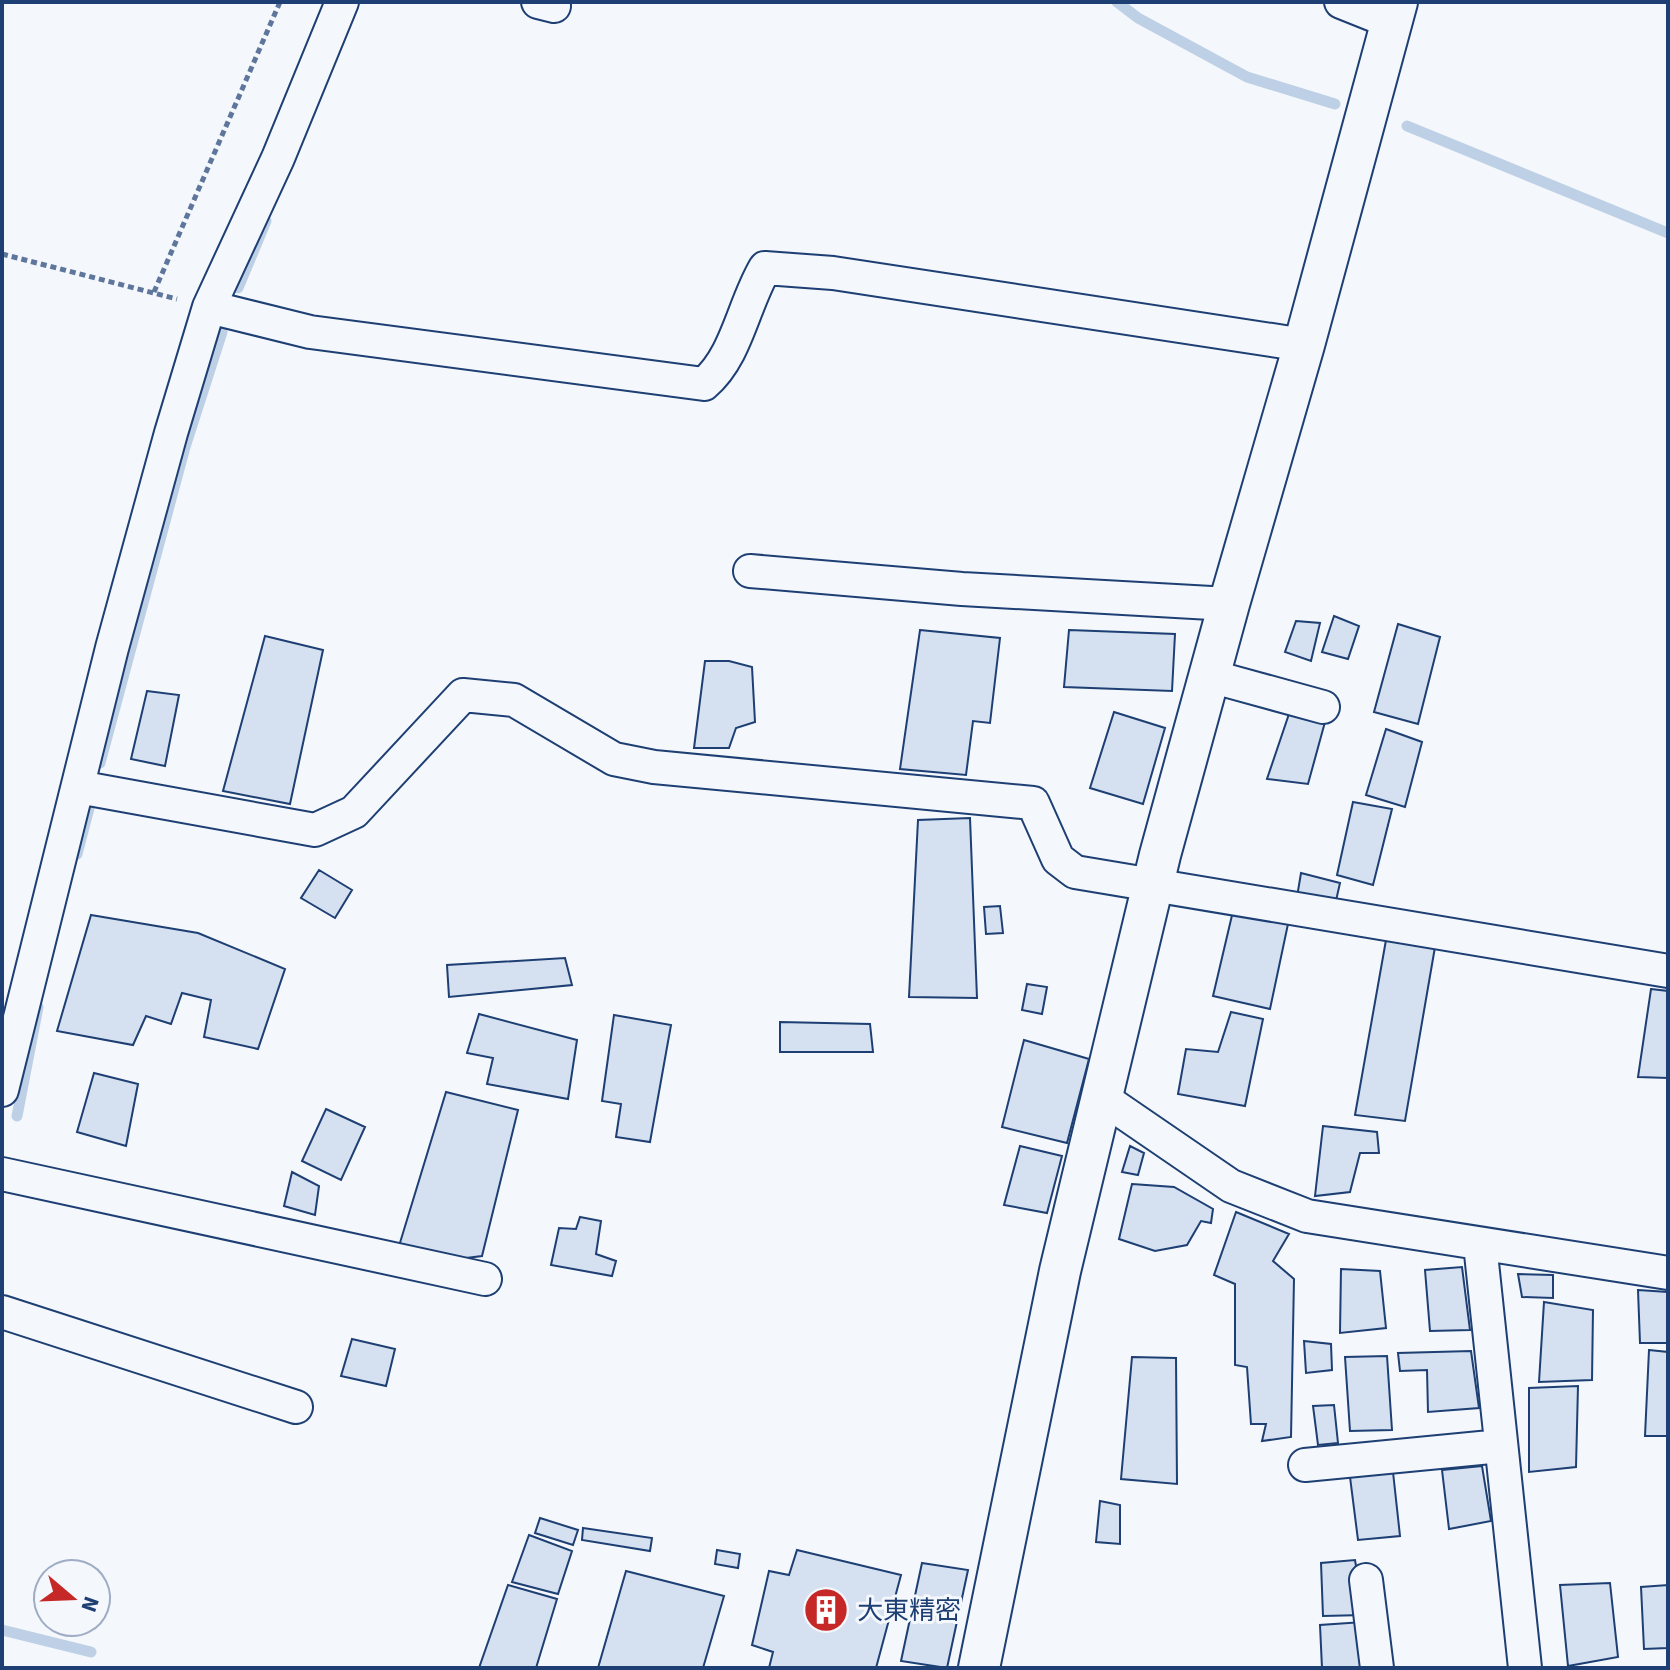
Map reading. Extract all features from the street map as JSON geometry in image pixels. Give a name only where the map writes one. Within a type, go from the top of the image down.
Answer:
[{"type":"street","points":[[2,1090],[127,592],[209,307],[278,158],[342,2]]},
{"type":"street","points":[[979,1668],[1060,1271],[1153,885],[1394,12],[1341,2]]},
{"type":"street","points":[[209,307],[325,334],[704,384],[717,373],[726,358],[751,291],[765,268],[833,273],[1304,345]]},
{"type":"street","points":[[750,571],[962,589],[1229,604]]},
{"type":"street","points":[[1210,676],[1323,707]]},
{"type":"street","points":[[78,787],[315,830],[354,812],[463,695],[514,700],[614,759],[654,767],[1033,803],[1058,859],[1075,872],[1668,971]]},
{"type":"street","points":[[1101,1097],[1231,1186],[1307,1216],[1668,1273]]},
{"type":"street","points":[[2,1174],[485,1279]]},
{"type":"street","points":[[1480,1244],[1525,1668]]},
{"type":"street","points":[[2,1312],[296,1407]]},
{"type":"street","points":[[1305,1465],[1501,1446]]},
{"type":"street","points":[[1366,1580],[1377,1668]]},
{"type":"path","points":[[154,292],[280,2]]},
{"type":"path","points":[[2,254],[209,307]]},
{"type":"building","points":[[1334,616],[1359,626],[1348,659],[1322,652]]},
{"type":"building","points":[[1296,621],[1320,623],[1311,661],[1285,652]]},
{"type":"building","points":[[1398,624],[1440,637],[1418,724],[1374,712]]},
{"type":"building","points":[[920,630],[1000,638],[990,723],[973,721],[966,775],[900,769]]},
{"type":"building","points":[[1069,630],[1175,634],[1172,691],[1064,687]]},
{"type":"building","points":[[265,636],[323,650],[290,804],[223,791]]},
{"type":"building","points":[[705,661],[729,661],[752,667],[755,722],[736,728],[729,748],[694,748]]},
{"type":"building","points":[[147,691],[179,695],[165,766],[131,759]]},
{"type":"building","points":[[1290,711],[1325,722],[1308,784],[1267,779]]},
{"type":"building","points":[[1114,712],[1165,728],[1143,804],[1090,788]]},
{"type":"building","points":[[1386,729],[1422,742],[1405,807],[1366,795]]},
{"type":"building","points":[[1353,802],[1392,809],[1373,885],[1337,875]]},
{"type":"building","points":[[970,818],[977,998],[909,997],[918,820]]},
{"type":"building","points":[[319,870],[352,890],[335,918],[301,898]]},
{"type":"building","points":[[1301,873],[1340,883],[1335,905],[1297,897]]},
{"type":"building","points":[[1000,906],[1003,933],[986,934],[984,907]]},
{"type":"building","points":[[1233,911],[1288,924],[1270,1009],[1213,996]]},
{"type":"building","points":[[91,915],[198,933],[285,969],[258,1049],[204,1037],[211,1000],[182,993],[171,1024],[146,1016],[133,1045],[57,1031]]},
{"type":"building","points":[[1386,940],[1435,947],[1405,1121],[1355,1115]]},
{"type":"building","points":[[565,958],[572,985],[449,997],[447,965]]},
{"type":"building","points":[[1027,984],[1047,987],[1042,1014],[1022,1010]]},
{"type":"building","points":[[1651,989],[1668,991],[1668,1078],[1638,1077]]},
{"type":"building","points":[[1231,1012],[1263,1019],[1245,1106],[1178,1094],[1186,1049],[1218,1052]]},
{"type":"building","points":[[479,1014],[577,1040],[568,1099],[487,1084],[493,1058],[467,1053]]},
{"type":"building","points":[[614,1015],[671,1025],[650,1142],[616,1137],[621,1104],[602,1101]]},
{"type":"building","points":[[780,1022],[870,1024],[873,1052],[780,1052]]},
{"type":"building","points":[[1024,1040],[1089,1059],[1067,1143],[1002,1127]]},
{"type":"building","points":[[94,1073],[138,1084],[126,1146],[77,1132]]},
{"type":"building","points":[[446,1092],[518,1110],[482,1256],[450,1260],[399,1246]]},
{"type":"building","points":[[326,1109],[365,1127],[341,1180],[302,1161]]},
{"type":"building","points":[[1323,1126],[1377,1132],[1379,1153],[1360,1153],[1350,1192],[1315,1196]]},
{"type":"building","points":[[1020,1146],[1062,1156],[1047,1213],[1004,1205]]},
{"type":"building","points":[[1130,1146],[1144,1153],[1138,1175],[1122,1172]]},
{"type":"building","points":[[292,1172],[319,1186],[315,1215],[284,1206]]},
{"type":"building","points":[[1132,1184],[1174,1187],[1213,1209],[1211,1223],[1201,1221],[1187,1245],[1155,1251],[1119,1239]]},
{"type":"building","points":[[1236,1212],[1289,1234],[1273,1261],[1294,1279],[1291,1437],[1262,1441],[1266,1424],[1251,1424],[1247,1367],[1235,1365],[1235,1284],[1214,1275]]},
{"type":"building","points":[[580,1217],[601,1221],[596,1254],[616,1261],[612,1276],[551,1265],[559,1228],[576,1229]]},
{"type":"building","points":[[1462,1267],[1470,1330],[1430,1331],[1425,1270]]},
{"type":"building","points":[[1341,1269],[1380,1271],[1386,1328],[1340,1333]]},
{"type":"building","points":[[1518,1274],[1553,1275],[1553,1298],[1522,1297]]},
{"type":"building","points":[[1638,1290],[1668,1292],[1668,1343],[1640,1343]]},
{"type":"building","points":[[1544,1302],[1593,1310],[1592,1380],[1539,1382]]},
{"type":"building","points":[[352,1339],[395,1349],[386,1386],[341,1376]]},
{"type":"building","points":[[1304,1341],[1331,1344],[1332,1370],[1306,1373]]},
{"type":"building","points":[[1649,1350],[1668,1352],[1668,1436],[1645,1436]]},
{"type":"building","points":[[1471,1351],[1479,1408],[1428,1412],[1427,1370],[1400,1371],[1398,1353]]},
{"type":"building","points":[[1387,1356],[1392,1430],[1350,1431],[1345,1357]]},
{"type":"building","points":[[1132,1357],[1176,1358],[1177,1484],[1121,1479]]},
{"type":"building","points":[[1578,1386],[1576,1467],[1529,1472],[1529,1388]]},
{"type":"building","points":[[1334,1405],[1338,1443],[1318,1445],[1313,1406]]},
{"type":"building","points":[[1482,1466],[1491,1521],[1449,1529],[1442,1470]]},
{"type":"building","points":[[1393,1472],[1400,1536],[1358,1540],[1350,1477]]},
{"type":"building","points":[[1100,1501],[1120,1505],[1120,1544],[1096,1542]]},
{"type":"building","points":[[540,1518],[578,1530],[573,1545],[535,1533]]},
{"type":"building","points":[[583,1528],[652,1538],[650,1551],[582,1540]]},
{"type":"building","points":[[529,1535],[572,1551],[558,1594],[512,1582]]},
{"type":"building","points":[[717,1550],[740,1554],[738,1568],[715,1564]]},
{"type":"building","name":"大東精密","points":[[797,1550],[901,1575],[876,1668],[769,1668],[773,1652],[752,1645],[769,1571],[789,1575]]},
{"type":"building","points":[[1355,1560],[1364,1615],[1323,1616],[1321,1563]]},
{"type":"building","points":[[922,1563],[968,1570],[947,1668],[901,1661]]},
{"type":"building","points":[[626,1571],[724,1596],[703,1668],[598,1668]]},
{"type":"building","points":[[1610,1583],[1618,1657],[1568,1666],[1560,1585]]},
{"type":"building","points":[[508,1585],[557,1599],[536,1668],[479,1668]]},
{"type":"building","points":[[1668,1585],[1668,1648],[1644,1649],[1641,1587]]},
{"type":"building","points":[[1363,1622],[1367,1668],[1322,1668],[1320,1625]]},
{"type":"waterway","points":[[1117,2],[1138,18],[1247,77],[1335,104]]},
{"type":"waterway","points":[[1407,126],[1668,233]]},
{"type":"waterway","points":[[238,288],[266,221]]},
{"type":"waterway","points":[[100,763],[185,447],[222,332]]},
{"type":"waterway","points":[[77,854],[89,808]]},
{"type":"waterway","points":[[17,1116],[38,1007]]},
{"type":"waterway","points":[[2,1630],[91,1652]]},
{"type":"place","name":"大東精密","points":[[826,1610]]}]
